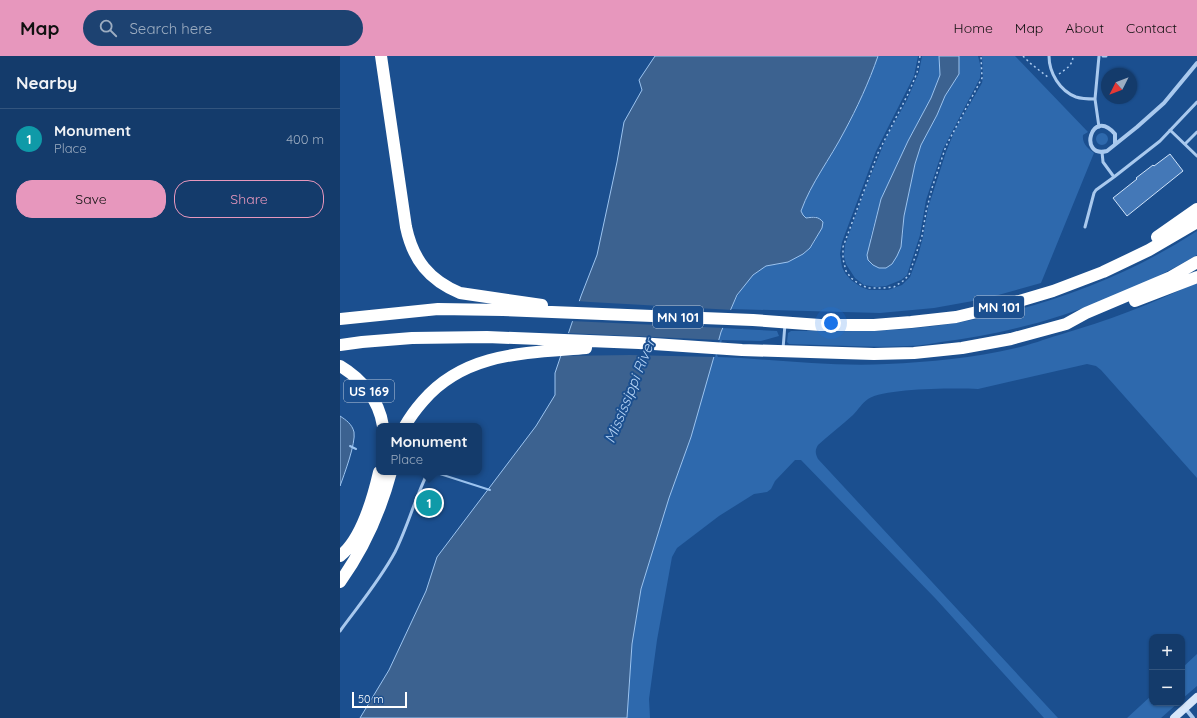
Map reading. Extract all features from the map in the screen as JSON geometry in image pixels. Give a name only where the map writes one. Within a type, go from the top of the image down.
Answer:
[{"type":"highway","points":[[381,56],[406,227],[417,258],[434,278],[451,289],[460,293],[504,305]]},
{"type":"highway","points":[[1053,291],[1114,262],[1162,234],[1197,209]]},
{"type":"highway","name":"MN 101","points":[[504,305],[603,315],[753,320],[820,325],[874,325],[926,321],[956,317],[1002,306],[1053,291],[1149,250],[1197,222]]},
{"type":"highway","name":"MN 101","points":[[340,345],[412,338],[487,337],[638,343],[742,350],[783,350],[874,354],[914,353],[962,348],[1011,339],[1066,324],[1171,277],[1197,262]]},
{"type":"highway","points":[[1086,314],[1112,310],[1197,277]]},
{"type":"highway","points":[[340,319],[438,309],[504,305]]},
{"type":"highway","points":[[407,423],[420,404],[441,384],[462,370],[486,360],[539,352],[638,343]]},
{"type":"highway","name":"US 169","points":[[340,366],[355,376],[369,391],[379,410],[382,423]]},
{"type":"highway","points":[[340,556],[351,545],[357,535],[369,507],[378,475]]},
{"type":"highway","points":[[340,582],[351,567],[367,539],[378,512],[390,475]]},
{"type":"main road","points":[[1174,718],[1197,697]]},
{"type":"street","points":[[1115,144],[1116,134],[1111,129],[1099,127],[1092,132],[1090,141],[1095,150],[1102,152],[1107,151],[1164,103],[1197,63]]},
{"type":"street","points":[[1185,708],[1193,718]]},
{"type":"lane","points":[[1049,56],[1050,67],[1054,78],[1068,92],[1076,97],[1095,99]]},
{"type":"lane","points":[[1099,56],[1095,99],[1099,127]]},
{"type":"lane","points":[[1085,227],[1096,190],[1160,141],[1197,102]]},
{"type":"lane","points":[[1170,130],[1197,156]]},
{"type":"lane","points":[[1185,144],[1197,132]]},
{"type":"lane","points":[[1102,152],[1102,160],[1114,177]]},
{"type":"lane","points":[[783,350],[785,322]]},
{"type":"lane","points":[[340,631],[381,575],[395,552],[408,524],[427,475]]},
{"type":"path","points":[[920,56],[917,73],[878,153],[842,247],[842,259],[851,278],[868,288],[894,287],[909,275],[922,236],[926,212],[946,146],[982,78],[981,56]]},
{"type":"path","points":[[1023,56],[1047,77],[1054,78],[1070,66],[1074,56]]},
{"type":"shaded area","points":[[878,56],[918,56],[914,76],[876,151],[842,242],[840,254],[842,267],[845,273],[851,280],[861,287],[869,290],[888,290],[902,285],[910,277],[918,256],[928,208],[946,152],[955,130],[982,83],[982,56],[1015,56],[1088,132],[1083,135],[1083,141],[1094,153],[1041,283],[984,299],[934,308],[880,313],[731,309],[737,297],[754,274],[766,266],[781,263],[801,253],[811,247],[815,241],[823,222],[815,216],[806,218],[801,211],[810,191],[854,114]]},
{"type":"shaded area","points":[[922,56],[939,56],[940,75],[931,98],[908,141],[881,199],[870,239],[903,235],[904,216],[915,164],[921,145],[945,96],[959,74],[959,56],[978,56],[981,68],[980,78],[943,149],[926,200],[920,235],[907,275],[901,280],[886,286],[876,287],[864,285],[855,278],[846,264],[844,256],[845,245],[866,187],[887,136],[907,100],[919,72]]},
{"type":"shaded area","points":[[1100,133],[1104,133],[1108,139],[1104,145],[1100,145],[1096,141],[1096,137]]},
{"type":"shaded area","points":[[1197,231],[1197,255],[1137,286],[1105,300],[1074,312],[1041,322],[975,337],[915,346],[878,347],[789,344],[787,342],[788,333],[791,331],[863,331],[906,329],[945,325],[1021,309],[1058,298],[1130,269]]},
{"type":"shaded area","points":[[1197,282],[1197,478],[1101,370],[1096,366],[1087,364],[978,389],[904,391],[877,395],[868,399],[853,415],[816,448],[818,459],[1058,718],[1044,718],[935,598],[801,460],[795,460],[775,481],[771,489],[767,492],[754,494],[719,516],[677,548],[672,557],[657,640],[649,699],[650,718],[627,718],[632,644],[641,589],[669,498],[691,437],[722,328],[777,331],[779,336],[761,341],[722,340],[717,355],[718,357],[824,364],[866,365],[935,361],[968,357],[1027,345],[1129,312]]},
{"type":"shaded area","points":[[1197,654],[1197,686],[1185,696],[1185,670],[1185,665]]},
{"type":"shaded area","points":[[1149,698],[1149,706],[1175,706],[1161,718],[1127,718]]},
{"type":"water","name":"Mississippi River","points":[[655,56],[878,56],[854,114],[810,191],[801,211],[806,218],[816,217],[821,220],[823,222],[822,228],[810,248],[803,254],[788,262],[766,266],[753,275],[737,295],[721,332],[691,437],[669,498],[641,589],[632,644],[627,718],[360,718],[389,670],[426,591],[437,557],[536,426],[555,395],[555,373],[581,296],[597,255],[624,122],[642,90],[639,80]]},
{"type":"water","points":[[939,56],[959,56],[959,74],[945,96],[921,145],[915,164],[904,216],[901,247],[892,264],[886,268],[879,268],[868,260],[867,255],[881,199],[908,141],[931,98],[940,75]]},
{"type":"water","points":[[340,416],[352,427],[354,437],[349,459],[340,486]]},
{"type":"pier","points":[[577,301],[733,310],[725,328],[570,321]]},
{"type":"pier","points":[[566,333],[720,340],[715,357],[630,355],[558,356]]},
{"type":"building","points":[[1170,154],[1183,171],[1127,216],[1113,198],[1137,179],[1136,178]]},
{"type":"waterway","points":[[350,446],[356,449]]},
{"type":"waterway","points":[[443,475],[490,490]]},
{"type":"place","name":"Monument","points":[[429,503]]}]
